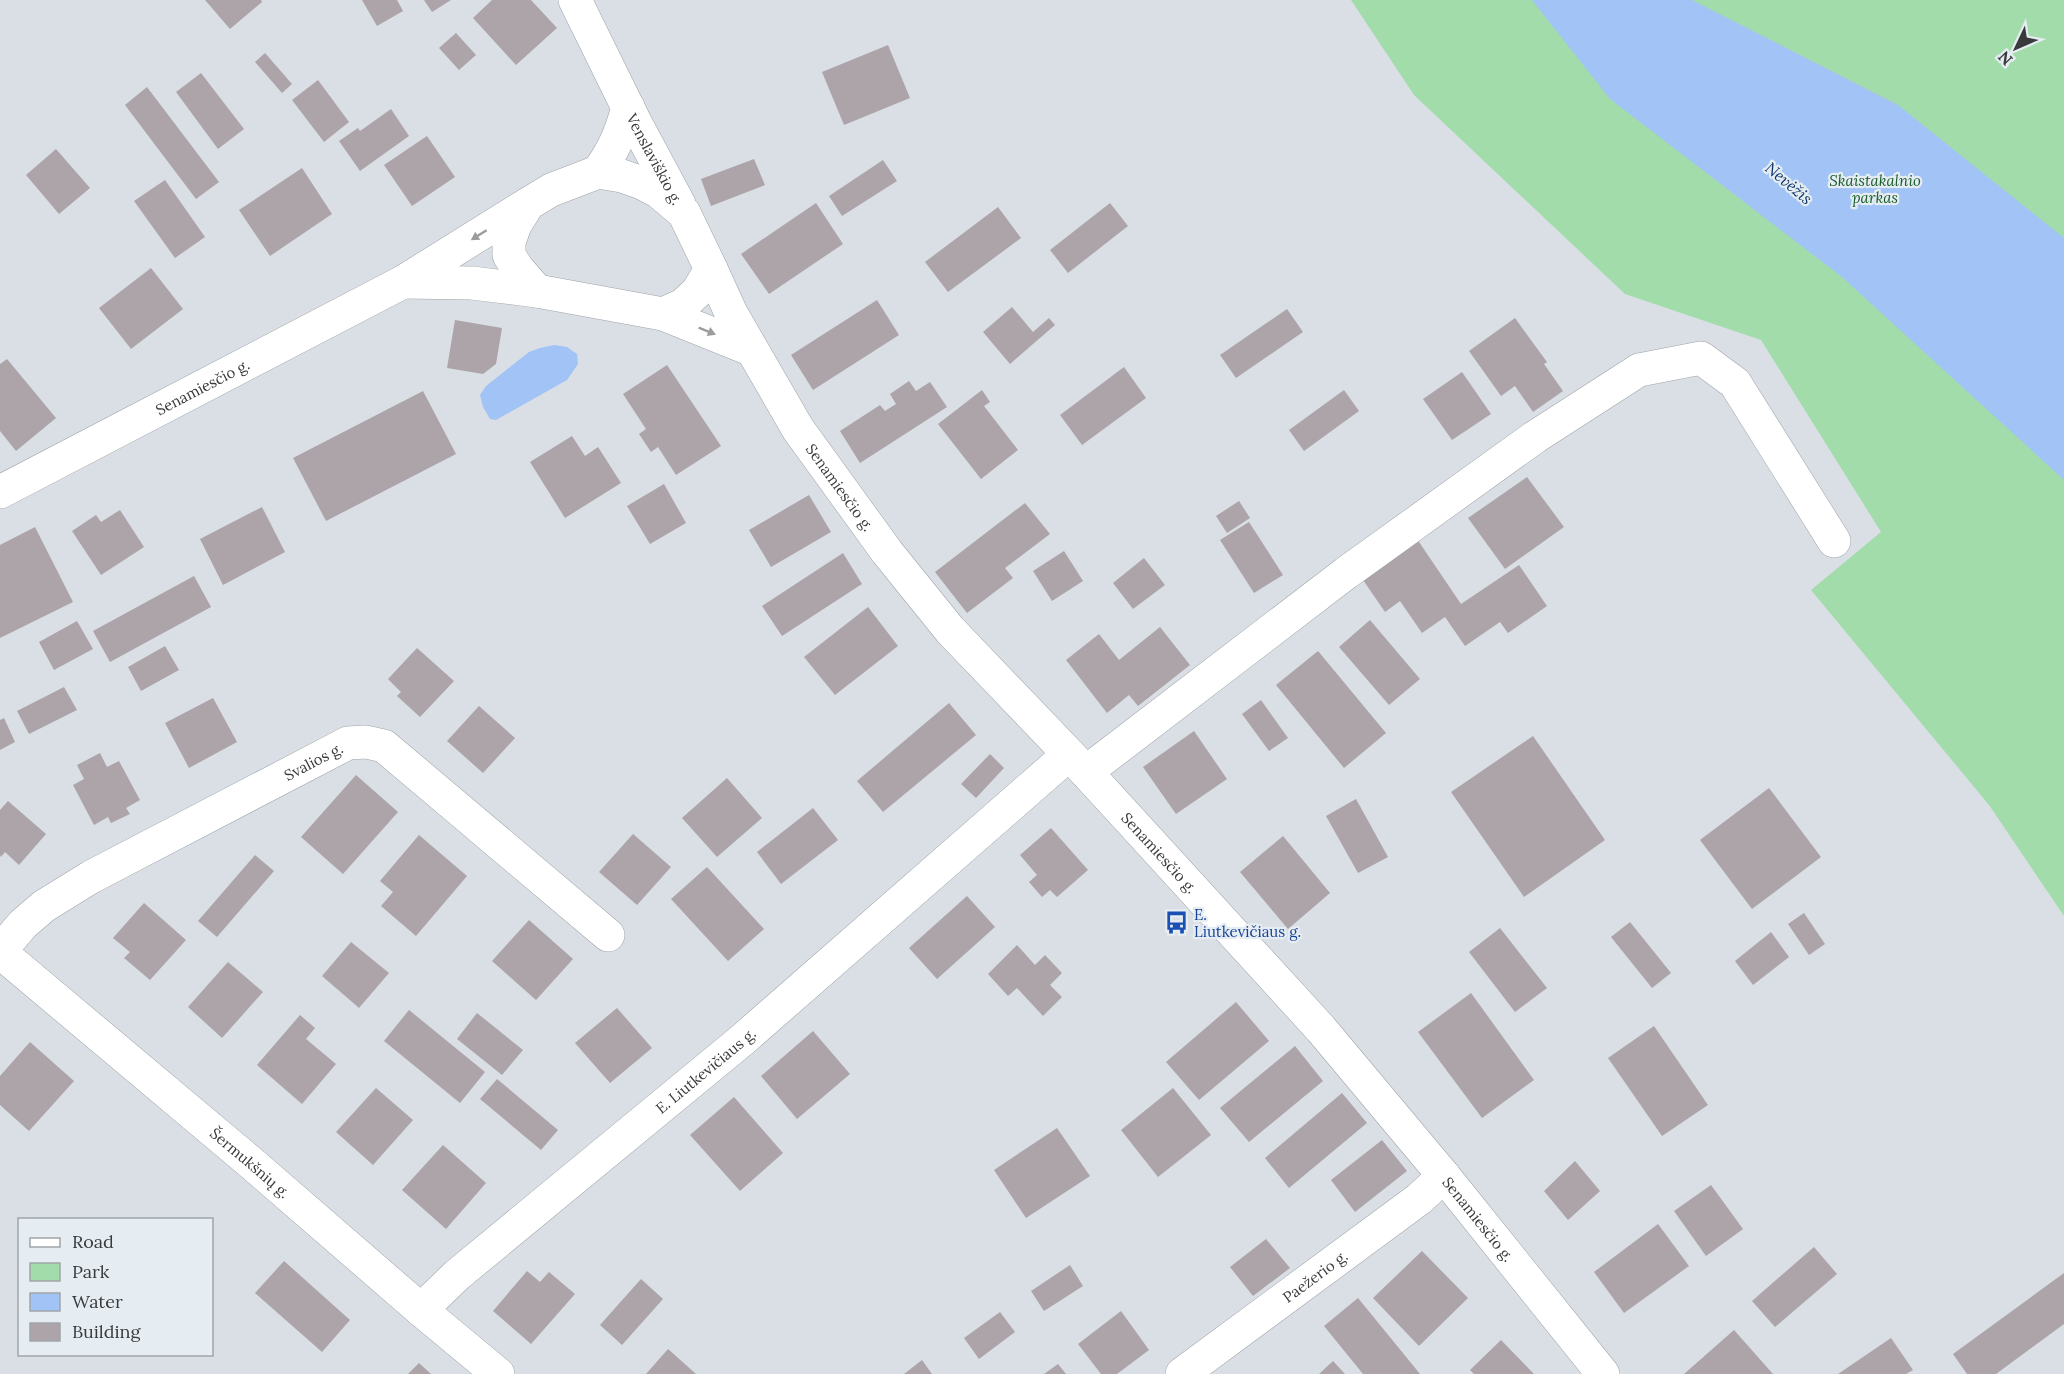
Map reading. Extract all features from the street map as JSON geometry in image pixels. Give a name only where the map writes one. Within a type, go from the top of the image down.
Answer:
[{"type":"street","name":"Venslaviškio g.","points":[[575,0],[684,213]]},
{"type":"street","name":"Venslaviškio g.","points":[[598,172],[613,152],[628,107]]},
{"type":"street","points":[[663,314],[683,305],[698,291],[711,269],[684,213],[659,192],[622,176],[598,172],[551,190],[528,204],[515,225],[509,242],[509,255],[537,291],[663,314],[750,349]]},
{"type":"street","name":"Senamiesčio g.","points":[[0,492],[403,282],[528,204]]},
{"type":"street","name":"Senamiesčio g.","points":[[711,269],[750,349],[798,429],[887,552],[950,630],[1321,1029],[1444,1176],[1603,1374]]},
{"type":"street","name":"Senamiesčio g.","points":[[403,282],[472,283],[537,291]]},
{"type":"street","name":"E. Liutkevičiaus g.","points":[[421,1310],[458,1275],[1077,764],[1535,437],[1639,370],[1701,358],[1735,383],[1834,541]]},
{"type":"street","name":"Svalios g.","points":[[0,952],[23,924],[44,906],[91,877],[348,743],[366,742],[384,746],[608,935]]},
{"type":"street","name":"Šermukšnių g.","points":[[0,952],[232,1146],[498,1374]]},
{"type":"street","name":"Paežerio g.","points":[[1182,1374],[1419,1199],[1444,1176]]},
{"type":"green space","name":"Skaistakalnio parkas","points":[[1351,0],[2064,0],[2064,916],[1989,805],[1811,590],[1881,532],[1761,340],[1625,294],[1414,95]]},
{"type":"water","name":"Nevėžis","points":[[1532,0],[1692,0],[1898,105],[2064,238],[2064,480],[1842,277],[1610,99]]},
{"type":"water","points":[[554,345],[567,347],[577,354],[578,364],[567,380],[496,420],[490,419],[483,407],[480,395],[486,386],[529,352]]},
{"type":"building","points":[[205,0],[261,0],[262,2],[230,29]]},
{"type":"building","points":[[362,0],[397,0],[403,11],[377,26]]},
{"type":"building","points":[[424,0],[451,0],[432,12]]},
{"type":"building","points":[[492,0],[531,0],[557,28],[516,65],[473,18]]},
{"type":"building","points":[[456,33],[476,55],[459,70],[439,48]]},
{"type":"building","points":[[888,45],[910,98],[844,125],[822,72]]},
{"type":"building","points":[[265,53],[292,84],[282,93],[255,62]]},
{"type":"building","points":[[201,73],[244,129],[218,149],[176,92]]},
{"type":"building","points":[[318,80],[349,122],[324,142],[292,100]]},
{"type":"building","points":[[147,87],[219,182],[196,199],[125,105]]},
{"type":"building","points":[[391,109],[409,136],[360,171],[339,141],[358,128],[360,131]]},
{"type":"building","points":[[427,136],[455,177],[412,206],[384,165]]},
{"type":"building","points":[[56,149],[90,188],[59,214],[26,175]]},
{"type":"building","points":[[754,159],[765,185],[711,206],[701,179]]},
{"type":"building","points":[[883,160],[897,181],[842,216],[829,196]]},
{"type":"building","points":[[302,168],[332,214],[270,256],[239,210]]},
{"type":"building","points":[[165,180],[205,237],[175,258],[134,201]]},
{"type":"building","points":[[816,203],[843,244],[769,294],[741,254]]},
{"type":"building","points":[[1110,203],[1128,226],[1068,273],[1050,250]]},
{"type":"building","points":[[998,207],[1021,238],[948,292],[925,262]]},
{"type":"building","points":[[151,268],[183,309],[131,349],[99,308]]},
{"type":"building","points":[[877,300],[899,335],[813,390],[791,355]]},
{"type":"building","points":[[1012,307],[1033,332],[1049,318],[1055,325],[1010,364],[983,332]]},
{"type":"building","points":[[1287,309],[1303,332],[1236,378],[1220,355]]},
{"type":"building","points":[[1515,318],[1547,362],[1544,364],[1563,391],[1533,412],[1515,386],[1501,396],[1469,351]]},
{"type":"building","points":[[455,320],[502,328],[496,364],[483,374],[447,368]]},
{"type":"building","points":[[7,359],[56,418],[16,451],[0,431],[0,364]]},
{"type":"building","points":[[667,365],[721,446],[676,475],[658,447],[651,452],[639,434],[646,429],[623,394]]},
{"type":"building","points":[[1124,367],[1146,398],[1082,445],[1060,415]]},
{"type":"building","points":[[1462,372],[1491,414],[1452,440],[1423,399]]},
{"type":"building","points":[[909,381],[916,391],[930,382],[947,407],[860,463],[840,431],[880,405],[885,411],[896,404],[890,394]]},
{"type":"building","points":[[982,390],[990,402],[984,406],[1018,450],[981,479],[938,424]]},
{"type":"building","points":[[1344,390],[1359,411],[1304,451],[1289,430]]},
{"type":"building","points":[[423,391],[456,454],[326,521],[293,458]]},
{"type":"building","points":[[572,436],[585,456],[598,447],[621,483],[565,518],[530,462]]},
{"type":"building","points":[[1527,477],[1564,527],[1505,569],[1468,518]]},
{"type":"building","points":[[664,484],[686,523],[650,544],[627,506]]},
{"type":"building","points":[[809,495],[831,532],[771,567],[749,530]]},
{"type":"building","points":[[1239,501],[1250,518],[1227,533],[1216,516]]},
{"type":"building","points":[[1025,503],[1050,534],[1005,568],[1013,578],[967,613],[935,572]]},
{"type":"building","points":[[262,507],[285,552],[223,585],[200,539]]},
{"type":"building","points":[[120,510],[144,547],[101,575],[72,531],[96,515],[101,522]]},
{"type":"building","points":[[1249,522],[1283,575],[1254,593],[1220,540]]},
{"type":"building","points":[[35,527],[73,602],[0,638],[0,545]]},
{"type":"building","points":[[1417,539],[1461,604],[1519,565],[1547,606],[1508,633],[1500,622],[1465,646],[1445,617],[1422,633],[1400,601],[1385,612],[1361,577]]},
{"type":"building","points":[[1064,551],[1083,581],[1052,601],[1033,571]]},
{"type":"building","points":[[843,553],[862,584],[782,636],[762,606]]},
{"type":"building","points":[[1144,558],[1165,585],[1133,609],[1113,583]]},
{"type":"building","points":[[194,576],[211,607],[110,662],[93,631]]},
{"type":"building","points":[[868,607],[898,646],[835,695],[804,657]]},
{"type":"building","points":[[1370,620],[1420,679],[1389,705],[1339,647]]},
{"type":"building","points":[[77,621],[93,649],[54,670],[39,642]]},
{"type":"building","points":[[1160,627],[1190,665],[1138,706],[1129,695],[1107,713],[1066,660],[1099,634],[1119,660]]},
{"type":"building","points":[[165,646],[179,670],[141,691],[128,667]]},
{"type":"building","points":[[417,648],[454,681],[420,717],[397,696],[401,692],[388,679]]},
{"type":"building","points":[[1318,651],[1386,733],[1344,768],[1276,685]]},
{"type":"building","points":[[64,687],[77,710],[29,734],[17,711]]},
{"type":"building","points":[[213,698],[237,742],[189,768],[165,723]]},
{"type":"building","points":[[1261,700],[1288,738],[1269,751],[1242,714]]},
{"type":"building","points":[[949,703],[976,735],[883,812],[857,781]]},
{"type":"building","points":[[479,706],[515,738],[483,773],[447,741]]},
{"type":"building","points":[[4,718],[15,742],[0,750],[0,720]]},
{"type":"building","points":[[1194,731],[1227,779],[1176,814],[1143,767]]},
{"type":"building","points":[[1533,736],[1605,840],[1524,897],[1451,792]]},
{"type":"building","points":[[100,753],[107,767],[119,761],[140,800],[126,808],[130,814],[111,823],[108,817],[94,825],[73,785],[84,779],[77,765]]},
{"type":"building","points":[[990,754],[1004,768],[976,798],[961,784]]},
{"type":"building","points":[[356,775],[398,812],[343,874],[301,837]]},
{"type":"building","points":[[727,778],[762,818],[717,857],[682,818]]},
{"type":"building","points":[[1769,788],[1821,857],[1752,909],[1700,840]]},
{"type":"building","points":[[1356,799],[1388,857],[1358,873],[1326,816]]},
{"type":"building","points":[[8,801],[46,834],[19,865],[5,852],[1,857],[0,855],[0,810]]},
{"type":"building","points":[[813,808],[838,840],[781,884],[757,852]]},
{"type":"building","points":[[1051,828],[1088,870],[1057,897],[1050,890],[1042,897],[1029,882],[1037,875],[1020,855]]},
{"type":"building","points":[[633,834],[671,867],[637,905],[599,872]]},
{"type":"building","points":[[419,835],[467,876],[416,936],[381,906],[393,892],[380,881]]},
{"type":"building","points":[[1283,836],[1330,893],[1288,929],[1240,872]]},
{"type":"building","points":[[255,855],[274,871],[217,937],[198,921]]},
{"type":"building","points":[[707,867],[764,929],[728,961],[671,899]]},
{"type":"building","points":[[967,896],[995,927],[937,979],[909,948]]},
{"type":"building","points":[[144,903],[186,940],[150,980],[124,958],[130,952],[113,938]]},
{"type":"building","points":[[1804,913],[1825,944],[1809,955],[1788,924]]},
{"type":"building","points":[[529,920],[573,959],[536,1000],[492,961]]},
{"type":"building","points":[[1630,922],[1671,973],[1652,988],[1611,937]]},
{"type":"building","points":[[1500,928],[1547,988],[1515,1012],[1469,952]]},
{"type":"building","points":[[1771,932],[1789,957],[1753,985],[1735,961]]},
{"type":"building","points":[[351,942],[389,973],[359,1008],[322,976]]},
{"type":"building","points":[[1017,945],[1035,965],[1045,955],[1062,973],[1050,985],[1062,997],[1043,1016],[1017,988],[1008,996],[988,974]]},
{"type":"building","points":[[228,962],[263,992],[222,1038],[188,1007]]},
{"type":"building","points":[[1471,993],[1534,1080],[1482,1118],[1418,1032]]},
{"type":"building","points":[[1236,1002],[1269,1041],[1199,1100],[1166,1062]]},
{"type":"building","points":[[617,1008],[652,1048],[610,1083],[575,1043]]},
{"type":"building","points":[[409,1010],[485,1072],[460,1103],[384,1041]]},
{"type":"building","points":[[477,1013],[523,1050],[502,1075],[457,1039]]},
{"type":"building","points":[[300,1015],[315,1028],[306,1039],[336,1064],[302,1104],[257,1065]]},
{"type":"building","points":[[1654,1026],[1708,1105],[1662,1136],[1608,1058]]},
{"type":"building","points":[[813,1031],[850,1074],[797,1119],[761,1076]]},
{"type":"building","points":[[30,1042],[74,1081],[29,1131],[0,1105],[0,1076]]},
{"type":"building","points":[[1295,1046],[1323,1081],[1249,1142],[1220,1108]]},
{"type":"building","points":[[497,1079],[558,1130],[541,1150],[480,1099]]},
{"type":"building","points":[[376,1088],[413,1120],[373,1165],[336,1132]]},
{"type":"building","points":[[1173,1088],[1211,1135],[1158,1177],[1121,1130]]},
{"type":"building","points":[[1342,1093],[1367,1123],[1289,1188],[1265,1158]]},
{"type":"building","points":[[734,1097],[783,1153],[740,1191],[690,1135]]},
{"type":"building","points":[[1057,1128],[1090,1176],[1026,1218],[994,1170]]},
{"type":"building","points":[[1382,1140],[1407,1171],[1355,1212],[1331,1180]]},
{"type":"building","points":[[443,1145],[486,1183],[446,1229],[402,1190]]},
{"type":"building","points":[[1575,1161],[1600,1191],[1568,1220],[1544,1191]]},
{"type":"building","points":[[1711,1185],[1743,1229],[1706,1256],[1674,1211]]},
{"type":"building","points":[[1658,1224],[1689,1266],[1624,1313],[1594,1272]]},
{"type":"building","points":[[1266,1239],[1290,1268],[1253,1296],[1230,1267]]},
{"type":"building","points":[[1814,1247],[1837,1274],[1775,1327],[1752,1301]]},
{"type":"building","points":[[1422,1251],[1468,1298],[1419,1346],[1373,1298]]},
{"type":"building","points":[[284,1261],[350,1320],[322,1352],[255,1293]]},
{"type":"building","points":[[1070,1265],[1083,1286],[1044,1311],[1031,1291]]},
{"type":"building","points":[[527,1271],[540,1282],[549,1272],[575,1294],[531,1344],[493,1311]]},
{"type":"building","points":[[2064,1273],[2064,1324],[1996,1374],[1967,1374],[1953,1354]]},
{"type":"building","points":[[641,1279],[663,1299],[622,1345],[600,1325]]},
{"type":"building","points":[[1358,1298],[1420,1374],[1363,1374],[1324,1326]]},
{"type":"building","points":[[1121,1311],[1149,1350],[1117,1374],[1101,1374],[1078,1344]]},
{"type":"building","points":[[1000,1312],[1015,1332],[979,1359],[964,1338]]},
{"type":"building","points":[[1734,1330],[1773,1374],[1684,1374]]},
{"type":"building","points":[[1891,1338],[1913,1370],[1906,1374],[1838,1374]]},
{"type":"building","points":[[1501,1340],[1534,1374],[1474,1374],[1470,1370]]},
{"type":"building","points":[[668,1349],[696,1374],[646,1374]]},
{"type":"building","points":[[922,1360],[932,1374],[904,1374]]},
{"type":"building","points":[[1333,1361],[1345,1374],[1319,1374]]},
{"type":"building","points":[[419,1363],[431,1374],[408,1374]]},
{"type":"building","points":[[1058,1364],[1066,1374],[1044,1374]]},
{"type":"place","name":"E. Liutkevičiaus g.","points":[[1176,923]]}]
